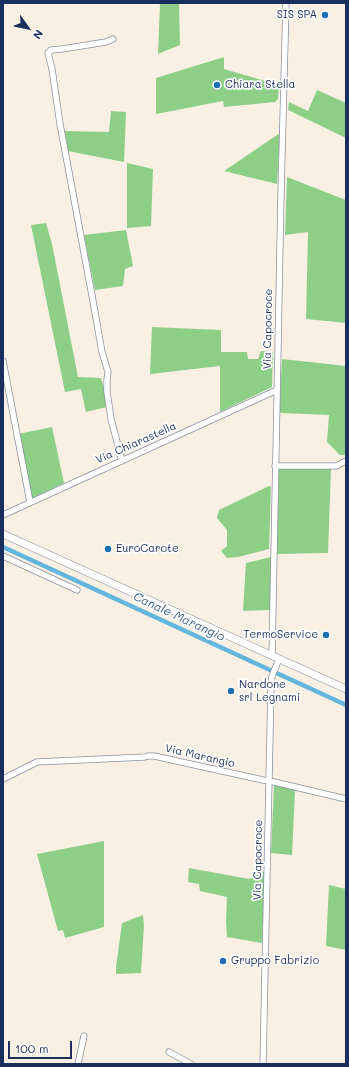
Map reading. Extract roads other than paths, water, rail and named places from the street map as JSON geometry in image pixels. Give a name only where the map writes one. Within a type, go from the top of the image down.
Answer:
[{"type":"main road","points":[[3,534],[272,656],[278,661],[346,689]]},
{"type":"street","name":"Via Capocroce","points":[[272,656],[286,3]]},
{"type":"street","points":[[113,40],[51,50],[48,53],[102,352],[108,372],[107,392],[111,419],[122,460]]},
{"type":"street","points":[[3,361],[30,502]]},
{"type":"street","name":"Via Chiarastella","points":[[3,515],[277,390]]},
{"type":"street","points":[[276,466],[336,466],[346,461]]},
{"type":"street","points":[[3,556],[77,590]]},
{"type":"street","name":"Via Capocroce","points":[[263,1064],[272,676],[278,661]]},
{"type":"street","name":"Via Marangio","points":[[3,779],[37,762],[154,756],[346,799]]},
{"type":"street","points":[[78,1064],[84,1036]]},
{"type":"street","points":[[169,1052],[191,1064]]},
{"type":"waterway","name":"Canale Marangio","points":[[3,547],[346,705]]},
{"type":"place","name":"SIS SPA","points":[[325,15]]},
{"type":"place","name":"Chiara Stella","points":[[217,85]]},
{"type":"place","name":"EuroCarote","points":[[108,549]]},
{"type":"place","name":"TermoService","points":[[326,635]]},
{"type":"place","name":"Nardone srl Legnami","points":[[231,691]]},
{"type":"place","name":"Gruppo Fabrizio","points":[[223,961]]}]
